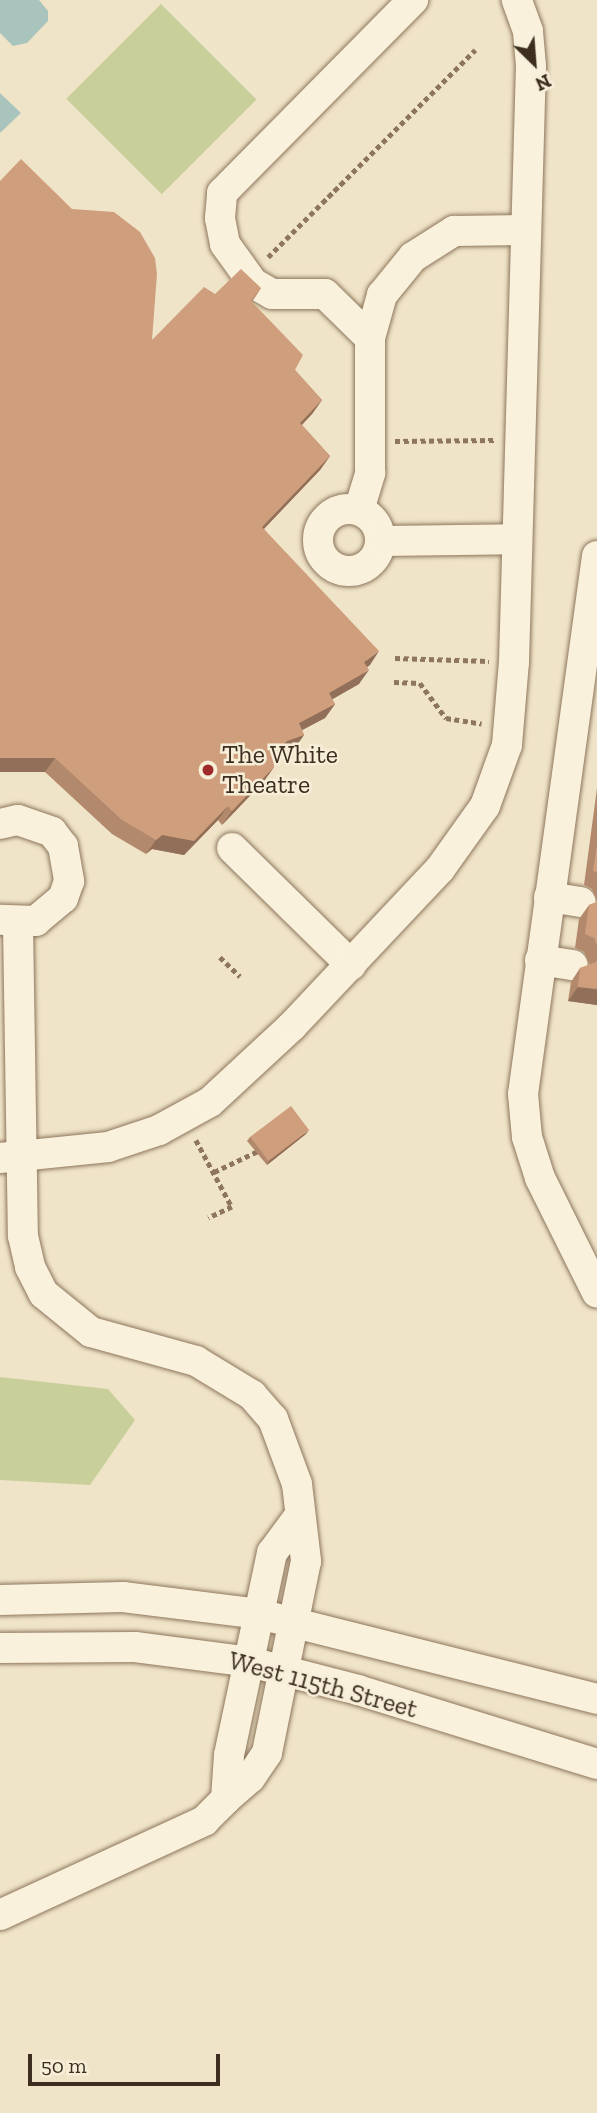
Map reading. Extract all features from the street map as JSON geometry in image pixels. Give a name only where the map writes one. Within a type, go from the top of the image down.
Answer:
[{"type":"street","points":[[370,338],[325,294],[272,294],[247,277],[225,244],[220,218],[222,194],[413,0]]},
{"type":"street","points":[[11,1158],[108,1147],[159,1130],[210,1102],[351,965],[464,839],[501,770],[512,718],[531,66],[528,31],[517,0]]},
{"type":"street","points":[[359,510],[369,482],[370,338],[382,295],[413,257],[433,242],[454,232],[478,228],[525,230]]},
{"type":"street","points":[[343,509],[359,510],[378,526],[381,541],[376,556],[361,570],[340,570],[323,558],[318,539],[326,519],[343,509]]},
{"type":"street","points":[[381,541],[517,539]]},
{"type":"street","points":[[596,570],[591,636],[525,1060],[527,1138],[540,1178],[597,1293]]},
{"type":"street","points":[[0,824],[18,820],[44,828],[63,846],[69,863],[69,881],[57,905],[36,921],[9,922],[11,1158],[30,1267],[44,1294],[91,1332],[196,1362],[252,1395],[273,1419],[287,1450],[306,1561],[267,1753],[250,1778],[204,1821],[0,1915]]},
{"type":"street","points":[[232,848],[351,965]]},
{"type":"street","points":[[549,897],[581,902]]},
{"type":"street","points":[[540,960],[573,965]]},
{"type":"street","points":[[226,1799],[229,1755],[272,1553],[300,1515]]},
{"type":"street","name":"West 115th Street","points":[[0,1600],[123,1597],[260,1614],[597,1699]]},
{"type":"street","name":"West 115th Street","points":[[0,1648],[135,1647],[250,1662],[283,1669],[597,1764]]},
{"type":"path","points":[[247,277],[475,50]]},
{"type":"path","points":[[370,446],[374,441],[495,440]]},
{"type":"path","points":[[395,658],[491,662]]},
{"type":"path","points":[[394,682],[420,683],[446,718],[486,725]]},
{"type":"path","points":[[220,957],[240,976]]},
{"type":"path","points":[[191,1130],[232,1207],[208,1219]]},
{"type":"path","points":[[214,1172],[267,1145]]},
{"type":"green space","points":[[161,4],[256,99],[162,194],[66,99]]},
{"type":"green space","points":[[0,1377],[108,1389],[135,1420],[90,1485],[0,1480]]},
{"type":"water","points":[[0,0],[39,0],[48,11],[48,21],[27,43],[13,46],[0,33]]},
{"type":"water","points":[[0,93],[21,113],[0,133]]},
{"type":"building","points":[[21,159],[72,209],[114,212],[140,232],[155,258],[157,274],[152,340],[204,287],[215,294],[241,269],[261,288],[251,301],[303,355],[295,370],[322,400],[300,423],[330,456],[262,527],[379,651],[364,662],[369,670],[329,693],[335,704],[299,723],[304,735],[287,741],[272,755],[274,767],[232,811],[228,806],[194,841],[162,835],[156,840],[122,820],[55,758],[0,758],[0,181]]},
{"type":"building","points":[[597,845],[597,872],[593,871]]},
{"type":"building","points":[[597,902],[597,945],[594,938],[585,934],[589,905]]},
{"type":"building","points":[[597,960],[597,989],[578,987],[580,968]]},
{"type":"building","points":[[291,1106],[309,1130],[268,1161],[250,1137]]},
{"type":"place","name":"The White Theatre","points":[[208,770]]}]
